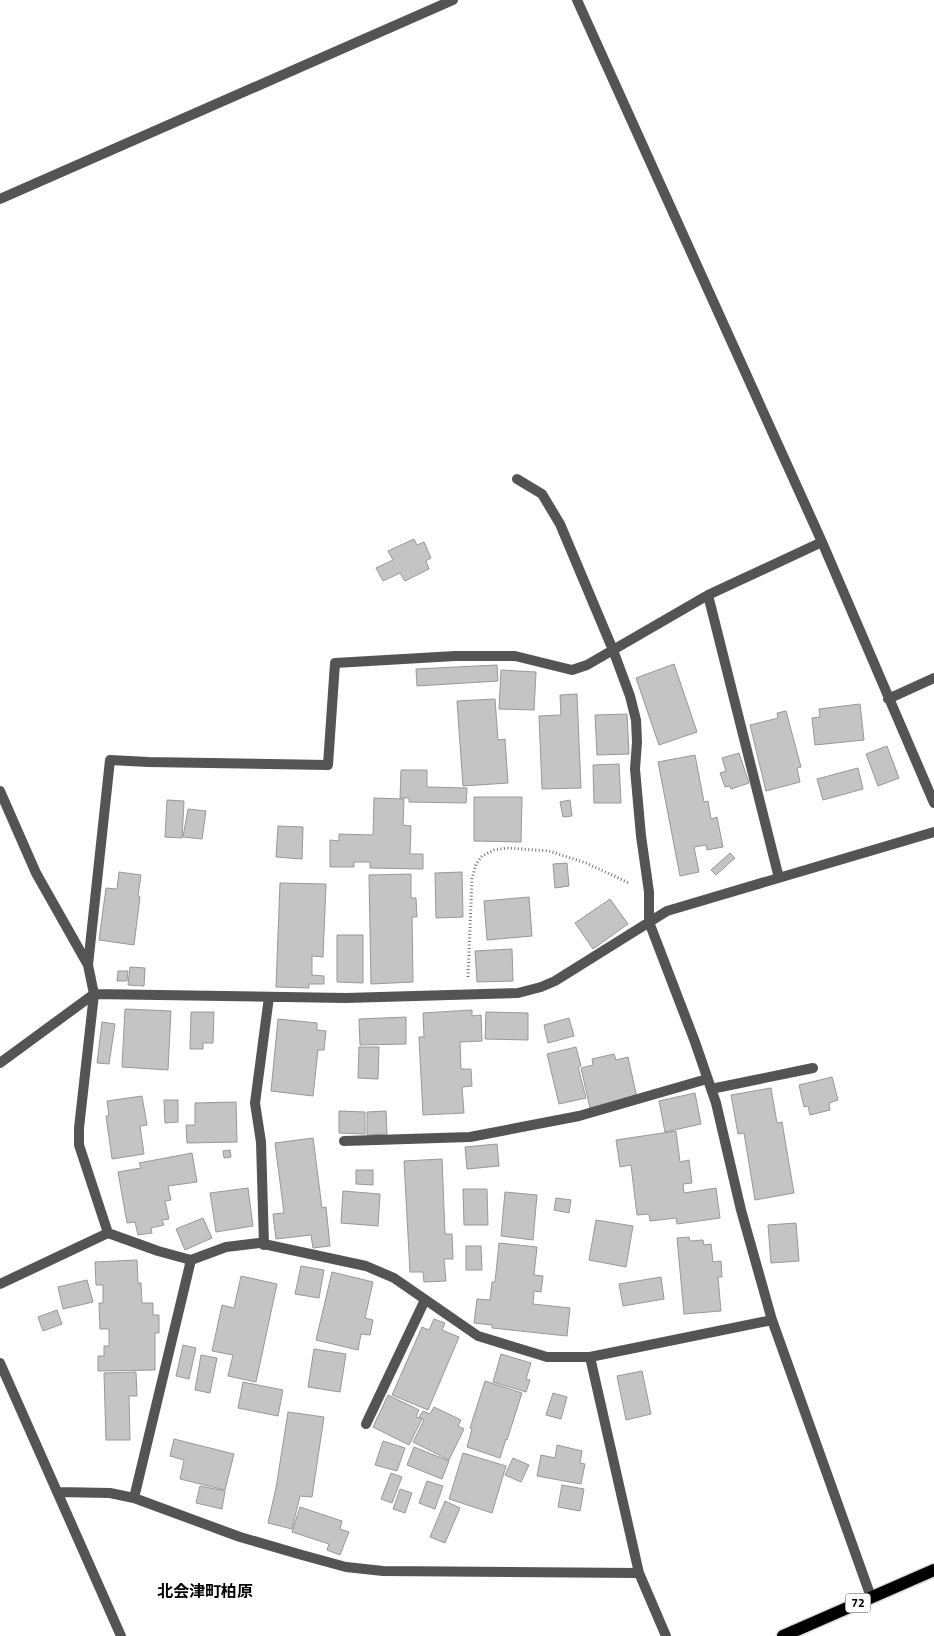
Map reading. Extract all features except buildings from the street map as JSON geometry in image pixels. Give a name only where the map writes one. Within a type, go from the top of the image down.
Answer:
[{"type":"main road","name":"72","points":[[783,1636],[934,1570]]},
{"type":"street","points":[[0,199],[453,0]]},
{"type":"street","points":[[577,0],[822,542],[934,803]]},
{"type":"street","points":[[517,479],[542,494],[560,524],[613,650],[630,696],[636,720],[635,769],[641,836],[649,892],[649,922],[711,1090],[741,1210],[772,1320],[871,1597]]},
{"type":"street","points":[[88,965],[110,760],[328,766],[335,663],[455,656],[515,656],[572,670],[587,665],[708,595],[822,542]]},
{"type":"street","points":[[708,595],[779,878]]},
{"type":"street","points":[[888,699],[934,678]]},
{"type":"street","points":[[0,791],[36,873],[88,965],[94,994],[79,1128],[79,1144],[108,1233]]},
{"type":"street","points":[[0,1064],[94,994],[346,998],[518,993],[541,987],[563,976],[667,912],[934,832]]},
{"type":"street","points":[[264,1245],[260,1142],[254,1103],[269,997]]},
{"type":"street","points":[[711,1090],[813,1068]]},
{"type":"street","points":[[344,1141],[470,1137],[579,1116],[707,1079]]},
{"type":"street","points":[[0,1284],[108,1233],[158,1251],[191,1260],[226,1247],[259,1243],[366,1266],[394,1278],[478,1336],[547,1357],[590,1357],[772,1320]]},
{"type":"street","points":[[134,1498],[191,1260]]},
{"type":"street","points":[[366,1424],[425,1300]]},
{"type":"street","points":[[590,1357],[639,1573],[666,1636]]},
{"type":"street","points":[[0,1363],[121,1636]]},
{"type":"street","points":[[57,1492],[110,1493],[134,1498],[240,1537],[346,1567],[383,1572],[639,1573]]},
{"type":"path","points":[[467,995],[472,878],[476,864],[482,856],[494,850],[508,848],[549,851],[586,863],[649,892]]},
{"type":"district","name":"北会津町柏原","points":[[205,1591]]}]
